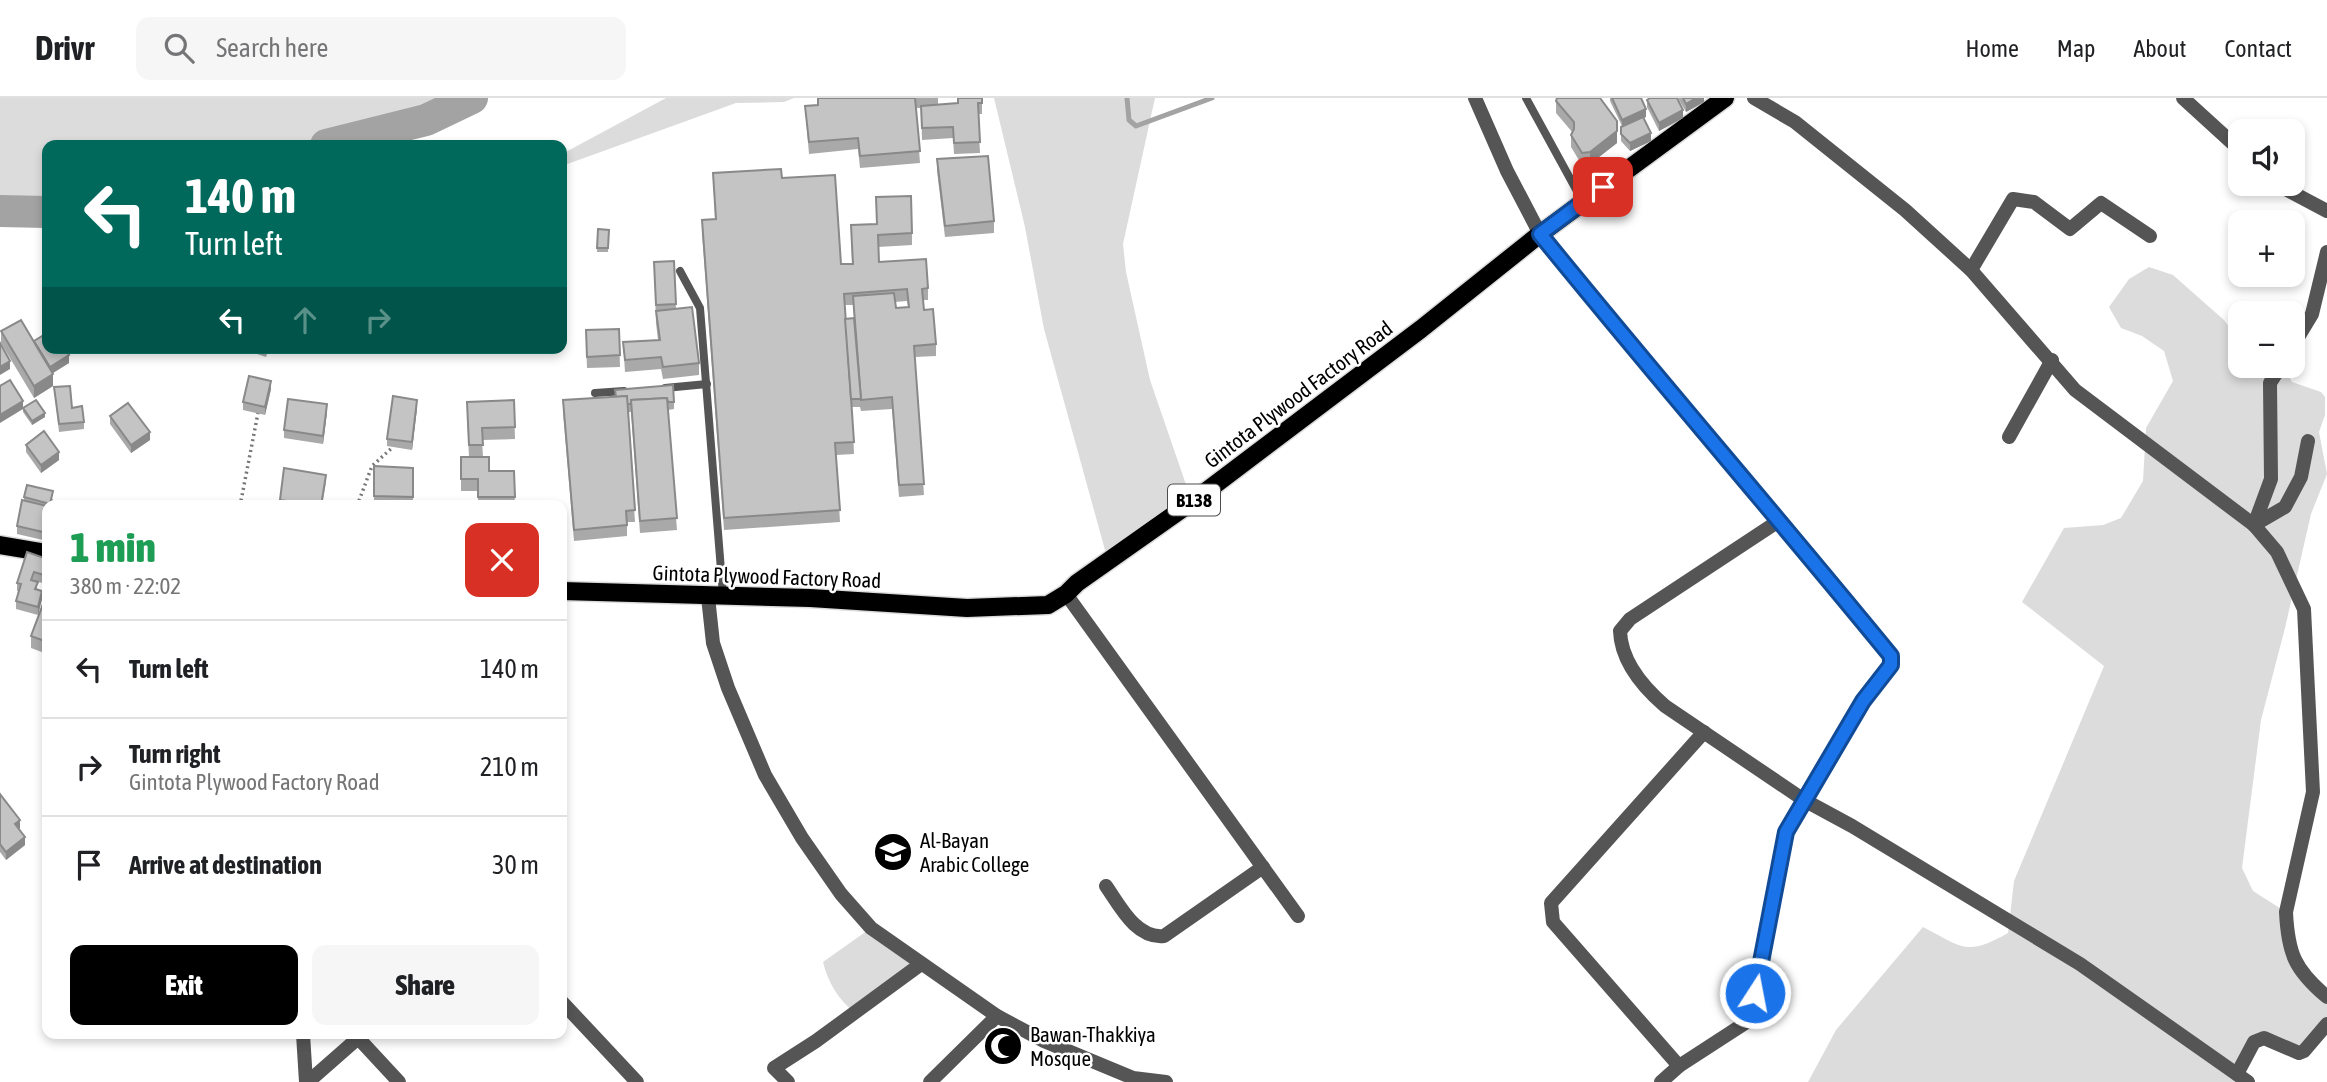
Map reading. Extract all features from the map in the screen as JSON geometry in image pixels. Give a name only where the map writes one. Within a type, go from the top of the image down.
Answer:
[{"type":"main road","name":"Gintota Plywood Factory Road","points":[[567,591],[810,598],[967,608],[1048,605],[1192,502],[1422,330],[1540,234],[1725,98]]},
{"type":"main road","points":[[0,545],[42,552]]},
{"type":"street","points":[[1475,98],[1507,171],[1540,234],[1620,334],[1780,520],[1891,656],[1891,665],[1863,701],[1786,832],[1750,1020],[1679,1066],[1661,1082]]},
{"type":"street","points":[[1754,98],[1795,122],[1905,211],[1971,270],[2076,390],[2254,525],[2277,552],[2304,609],[2313,792],[2286,912],[2287,931],[2295,963],[2327,997]]},
{"type":"street","points":[[2183,98],[2228,139]]},
{"type":"street","points":[[2296,196],[2327,211]]},
{"type":"street","points":[[1971,270],[2013,199],[2034,202],[2070,229],[2101,203],[2150,236]]},
{"type":"street","points":[[2305,326],[2312,314],[2327,252]]},
{"type":"street","points":[[2009,437],[2052,360]]},
{"type":"street","points":[[2254,525],[2271,479],[2270,383],[2273,378]]},
{"type":"street","points":[[2254,525],[2284,508],[2301,477],[2308,441]]},
{"type":"street","points":[[1780,520],[1630,619],[1620,631],[1621,647],[1645,689],[1665,706],[1804,800],[1852,826],[2080,964],[2242,1078],[2254,1042],[2264,1038],[2299,1053],[2304,1051],[2327,1024]]},
{"type":"street","points":[[1066,594],[1298,916]]},
{"type":"street","points":[[715,597],[713,643],[724,677],[771,786],[802,838],[841,894],[871,928],[997,1016],[1044,1041],[1133,1078],[1166,1082]]},
{"type":"street","points":[[1679,1066],[1553,922],[1551,903],[1704,732]]},
{"type":"street","points":[[1106,886],[1133,924],[1154,937],[1164,936],[1263,867]]},
{"type":"street","points":[[788,1082],[774,1068],[817,1041],[921,964]]},
{"type":"street","points":[[567,1007],[637,1082]]},
{"type":"street","points":[[930,1082],[997,1016]]},
{"type":"street","points":[[303,1039],[307,1082]]},
{"type":"street","points":[[307,1082],[357,1039],[398,1082]]},
{"type":"lane","points":[[1526,98],[1583,202]]},
{"type":"lane","points":[[680,271],[700,308],[707,384],[715,597]]},
{"type":"lane","points":[[657,388],[707,384]]},
{"type":"lane","points":[[595,393],[633,390]]},
{"type":"path","points":[[241,500],[258,413]]},
{"type":"path","points":[[359,500],[372,466],[393,447]]},
{"type":"shaded area","points":[[0,98],[472,98],[426,120],[346,140],[42,140],[42,212],[0,211]]},
{"type":"shaded area","points":[[666,98],[794,98],[784,102],[736,103],[567,164],[567,151]]},
{"type":"shaded area","points":[[994,98],[1155,98],[1123,244],[1126,272],[1150,380],[1192,502],[1108,561],[1044,329],[1025,227]]},
{"type":"shaded area","points":[[2149,267],[2173,275],[2224,320],[2228,326],[2228,378],[2290,378],[2292,382],[2321,392],[2325,397],[2325,415],[2319,432],[2327,474],[2311,514],[2261,720],[2242,868],[2253,891],[2286,912],[2295,963],[2327,997],[2327,1024],[2304,1051],[2264,1038],[2238,1082],[1808,1082],[1836,1030],[1923,927],[1956,944],[1973,947],[2008,933],[2014,881],[2104,666],[2022,602],[2064,528],[2103,525],[2121,518],[2143,481],[2146,428],[2173,381],[2164,351],[2142,336],[2121,328],[2109,307],[2129,279]]},
{"type":"shaded area","points":[[871,928],[921,964],[855,1013],[835,990],[823,962]]},
{"type":"building","points":[[818,98],[915,98],[920,151],[860,156],[858,138],[809,142],[805,106],[818,105]]},
{"type":"building","points":[[958,98],[982,98],[982,103],[978,103],[980,142],[954,143],[953,127],[922,128],[921,106],[958,103]]},
{"type":"building","points":[[1557,98],[1600,98],[1617,121],[1617,131],[1590,152],[1582,153],[1571,135],[1574,122],[1556,101]]},
{"type":"building","points":[[1612,98],[1641,98],[1646,109],[1622,120]]},
{"type":"building","points":[[1677,98],[1683,110],[1659,123],[1647,100]]},
{"type":"building","points":[[1683,98],[1696,98],[1686,104]]},
{"type":"building","points":[[1643,117],[1651,133],[1630,143],[1621,134],[1621,127]]},
{"type":"building","points":[[988,156],[994,221],[945,226],[937,159]]},
{"type":"building","points":[[781,169],[782,178],[835,175],[841,264],[853,264],[851,225],[877,224],[876,197],[911,196],[912,233],[878,235],[879,262],[926,259],[928,288],[922,289],[924,310],[933,309],[936,344],[914,346],[924,484],[899,485],[892,397],[861,400],[853,296],[894,293],[896,308],[909,307],[907,289],[844,294],[854,442],[835,443],[840,510],[724,518],[702,220],[716,219],[713,173]]},
{"type":"building","points":[[598,229],[609,230],[608,248],[597,248]]},
{"type":"building","points":[[674,261],[676,304],[656,305],[654,262]]},
{"type":"building","points":[[692,307],[699,363],[663,367],[661,357],[625,360],[623,342],[660,340],[656,311]]},
{"type":"building","points":[[854,318],[861,399],[851,399],[845,319]]},
{"type":"building","points":[[21,320],[53,374],[34,386],[1,331]]},
{"type":"building","points":[[619,329],[620,355],[587,357],[586,330]]},
{"type":"building","points":[[42,336],[42,354],[34,341]]},
{"type":"building","points":[[0,343],[10,361],[0,367]]},
{"type":"building","points":[[42,354],[69,355],[50,367]]},
{"type":"building","points":[[249,376],[271,381],[265,407],[243,402]]},
{"type":"building","points":[[10,380],[23,401],[0,415],[0,386]]},
{"type":"building","points":[[673,385],[674,402],[668,402],[667,398],[631,400],[631,404],[627,404],[627,396],[616,397],[615,390]]},
{"type":"building","points":[[70,386],[72,408],[82,406],[84,422],[59,424],[54,387]]},
{"type":"building","points":[[393,396],[417,400],[412,442],[387,439]]},
{"type":"building","points":[[627,396],[635,510],[626,511],[627,525],[574,530],[563,400]]},
{"type":"building","points":[[667,398],[677,518],[640,521],[631,400]]},
{"type":"building","points":[[288,399],[327,404],[323,436],[284,430]]},
{"type":"building","points":[[36,400],[45,413],[32,421],[23,408]]},
{"type":"building","points":[[514,400],[515,427],[482,428],[483,445],[469,445],[467,402]]},
{"type":"building","points":[[128,403],[150,432],[131,445],[110,416]]},
{"type":"building","points":[[44,431],[59,452],[41,465],[26,445]]},
{"type":"building","points":[[461,457],[489,457],[489,471],[514,471],[515,497],[478,497],[478,479],[461,479]]},
{"type":"building","points":[[374,466],[413,468],[413,497],[374,496]]},
{"type":"building","points":[[284,468],[326,475],[322,500],[280,500]]},
{"type":"building","points":[[27,485],[53,491],[51,500],[42,502],[24,497]]},
{"type":"building","points":[[22,500],[42,505],[42,532],[17,526]]},
{"type":"building","points":[[27,552],[42,557],[42,574],[34,572],[31,580],[38,582],[35,589],[42,591],[38,607],[16,601],[21,584],[17,583]]},
{"type":"building","points":[[42,607],[42,640],[31,636]]},
{"type":"building","points":[[0,794],[20,820],[15,824],[25,837],[6,852],[0,844]]},
{"type":"waterway","points":[[346,140],[426,120],[472,98]]},
{"type":"waterway","points":[[1127,98],[1129,120],[1136,126],[1212,98]]},
{"type":"waterway","points":[[0,211],[42,212]]},
{"type":"place","name":"Al-Bayan Arabic College","points":[[893,852]]},
{"type":"place","name":"Bawan-Thakkiya Mosque","points":[[1003,1046]]},
{"type":"route","points":[[1603,187],[1540,234],[1620,334],[1780,520],[1891,656],[1891,665],[1863,701],[1786,832],[1755,993]]}]
